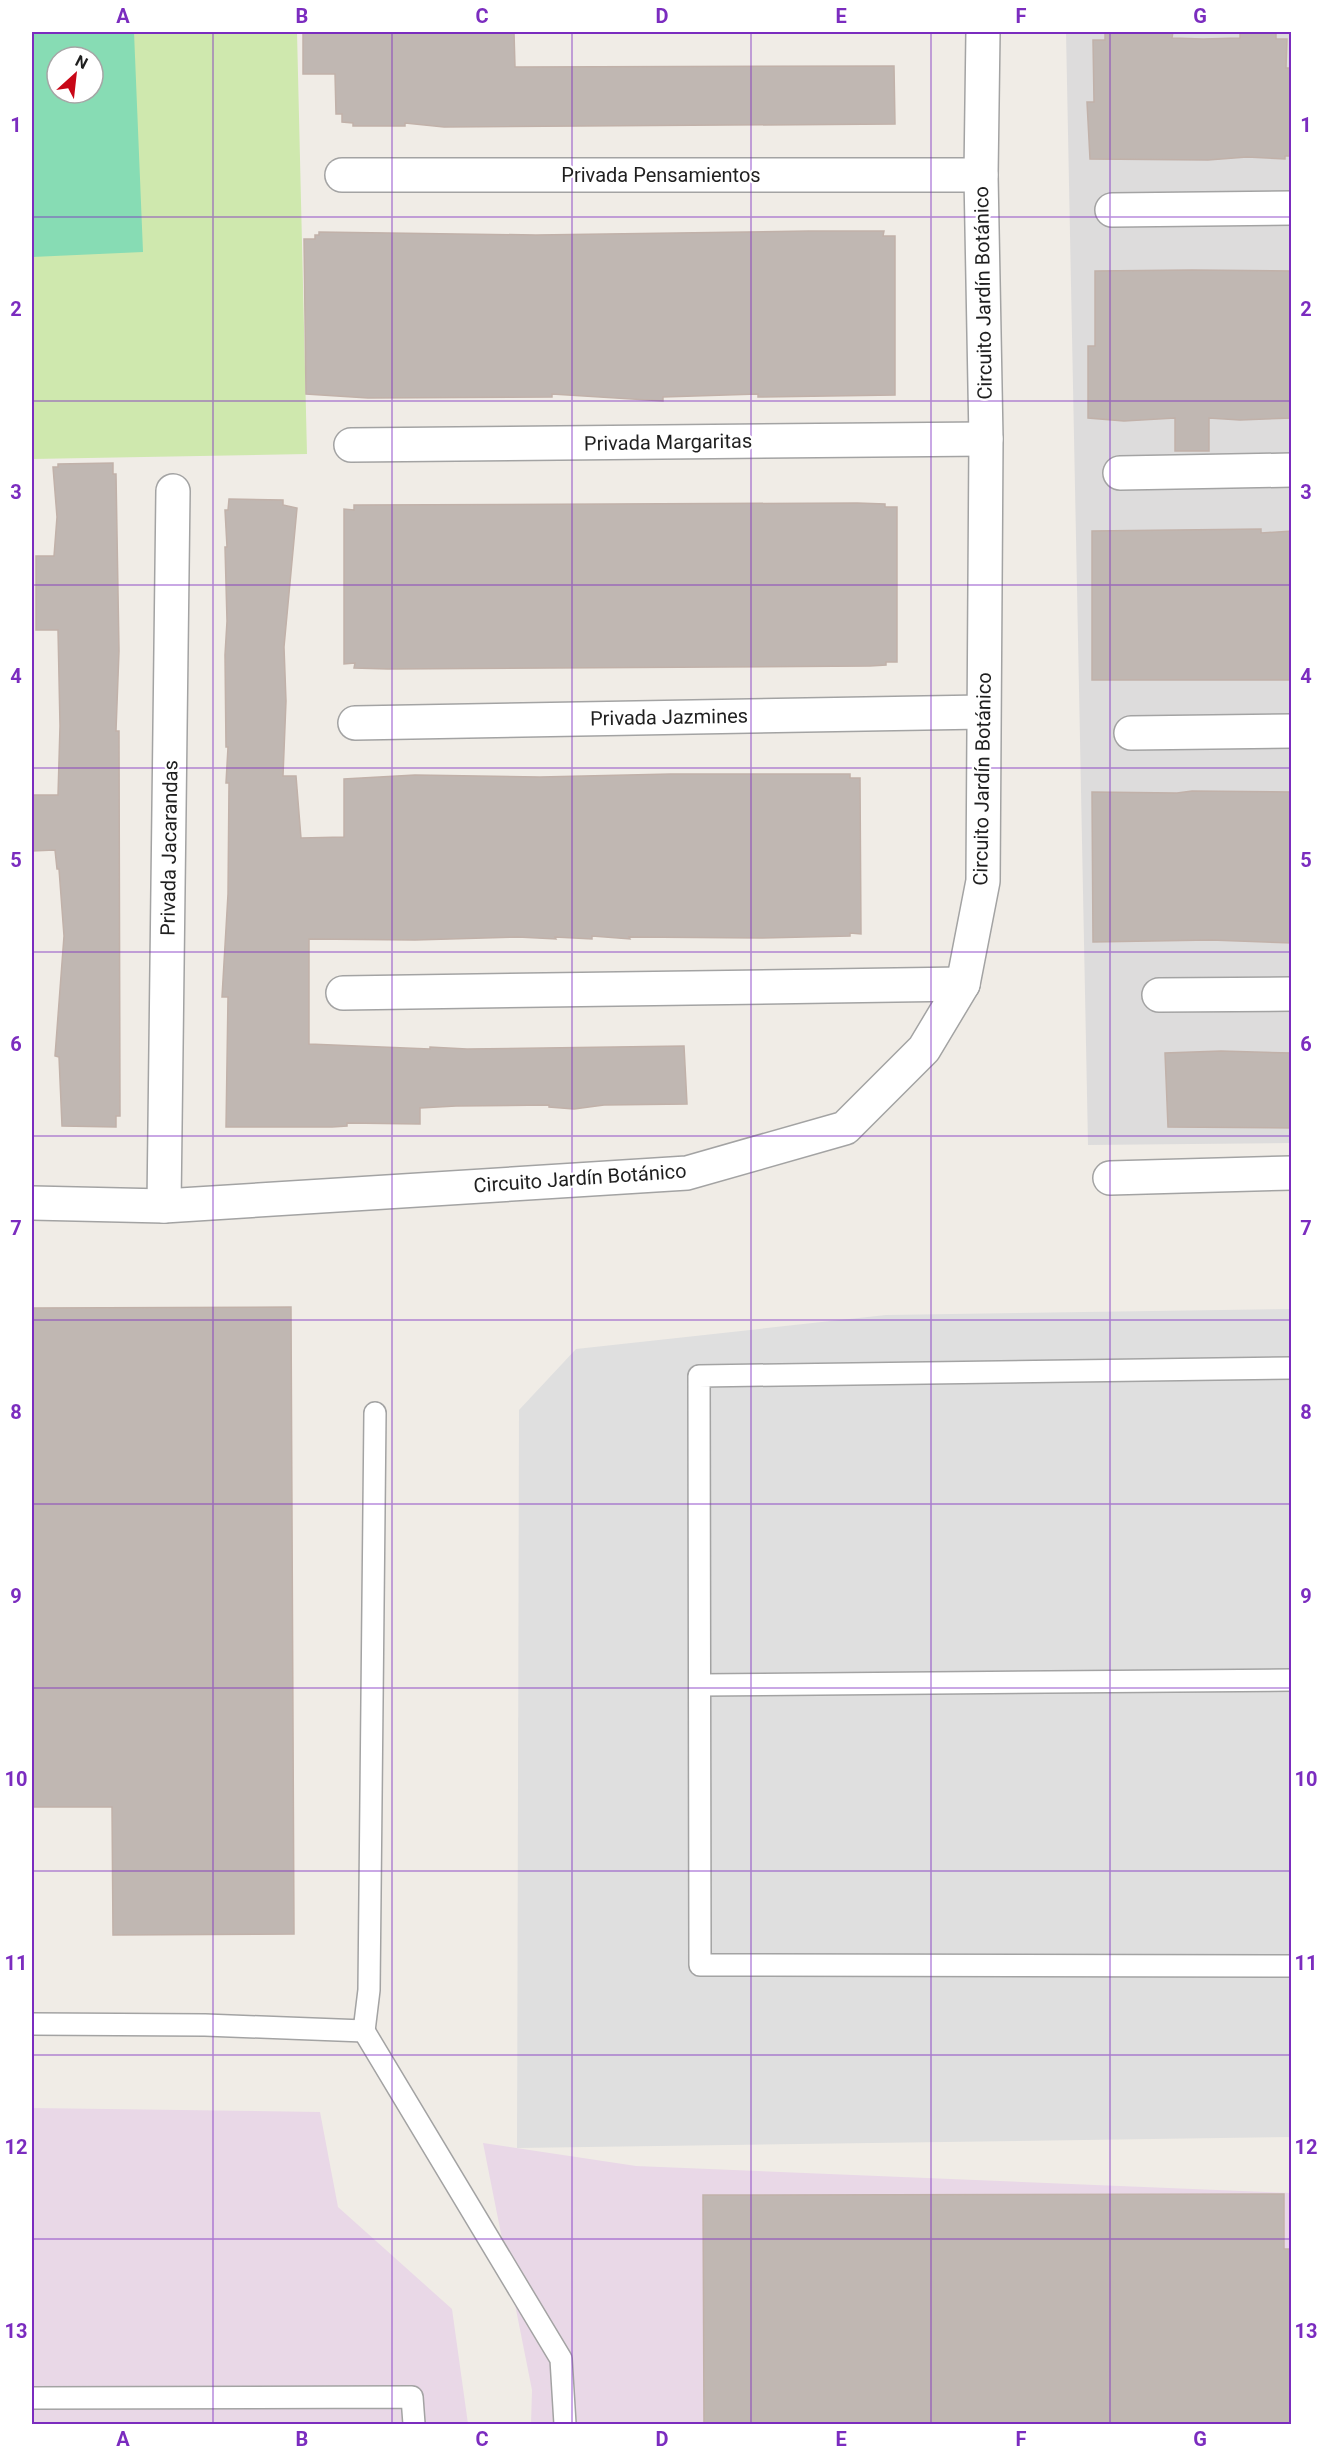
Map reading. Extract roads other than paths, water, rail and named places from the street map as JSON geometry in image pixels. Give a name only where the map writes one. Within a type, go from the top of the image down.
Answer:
[{"type":"street","name":"Circuito Jardín Botánico","points":[[32,1203],[164,1206],[687,1173],[845,1128],[924,1048],[963,984],[983,881],[986,439],[981,175],[983,32]]},
{"type":"street","name":"Privada Pensamientos","points":[[342,175],[981,175]]},
{"type":"street","points":[[1112,210],[1292,208]]},
{"type":"street","name":"Privada Margaritas","points":[[351,445],[986,439]]},
{"type":"street","points":[[1120,472],[1292,470]]},
{"type":"street","name":"Privada Jacarandas","points":[[164,1206],[173,491]]},
{"type":"street","name":"Privada Jazmines","points":[[355,723],[983,712]]},
{"type":"street","points":[[1131,733],[1292,730]]},
{"type":"street","points":[[343,993],[963,984]]},
{"type":"street","points":[[1159,995],[1292,994]]},
{"type":"street","points":[[1110,1178],[1292,1173]]},
{"type":"lane","points":[[1292,1368],[699,1376],[700,1965],[1292,1966]]},
{"type":"lane","points":[[375,1413],[369,1990],[364,2031],[561,2359],[565,2424]]},
{"type":"lane","points":[[700,1684],[1292,1680]]},
{"type":"lane","points":[[32,2024],[205,2025],[364,2031]]},
{"type":"lane","points":[[32,2398],[412,2397],[414,2424]]}]
